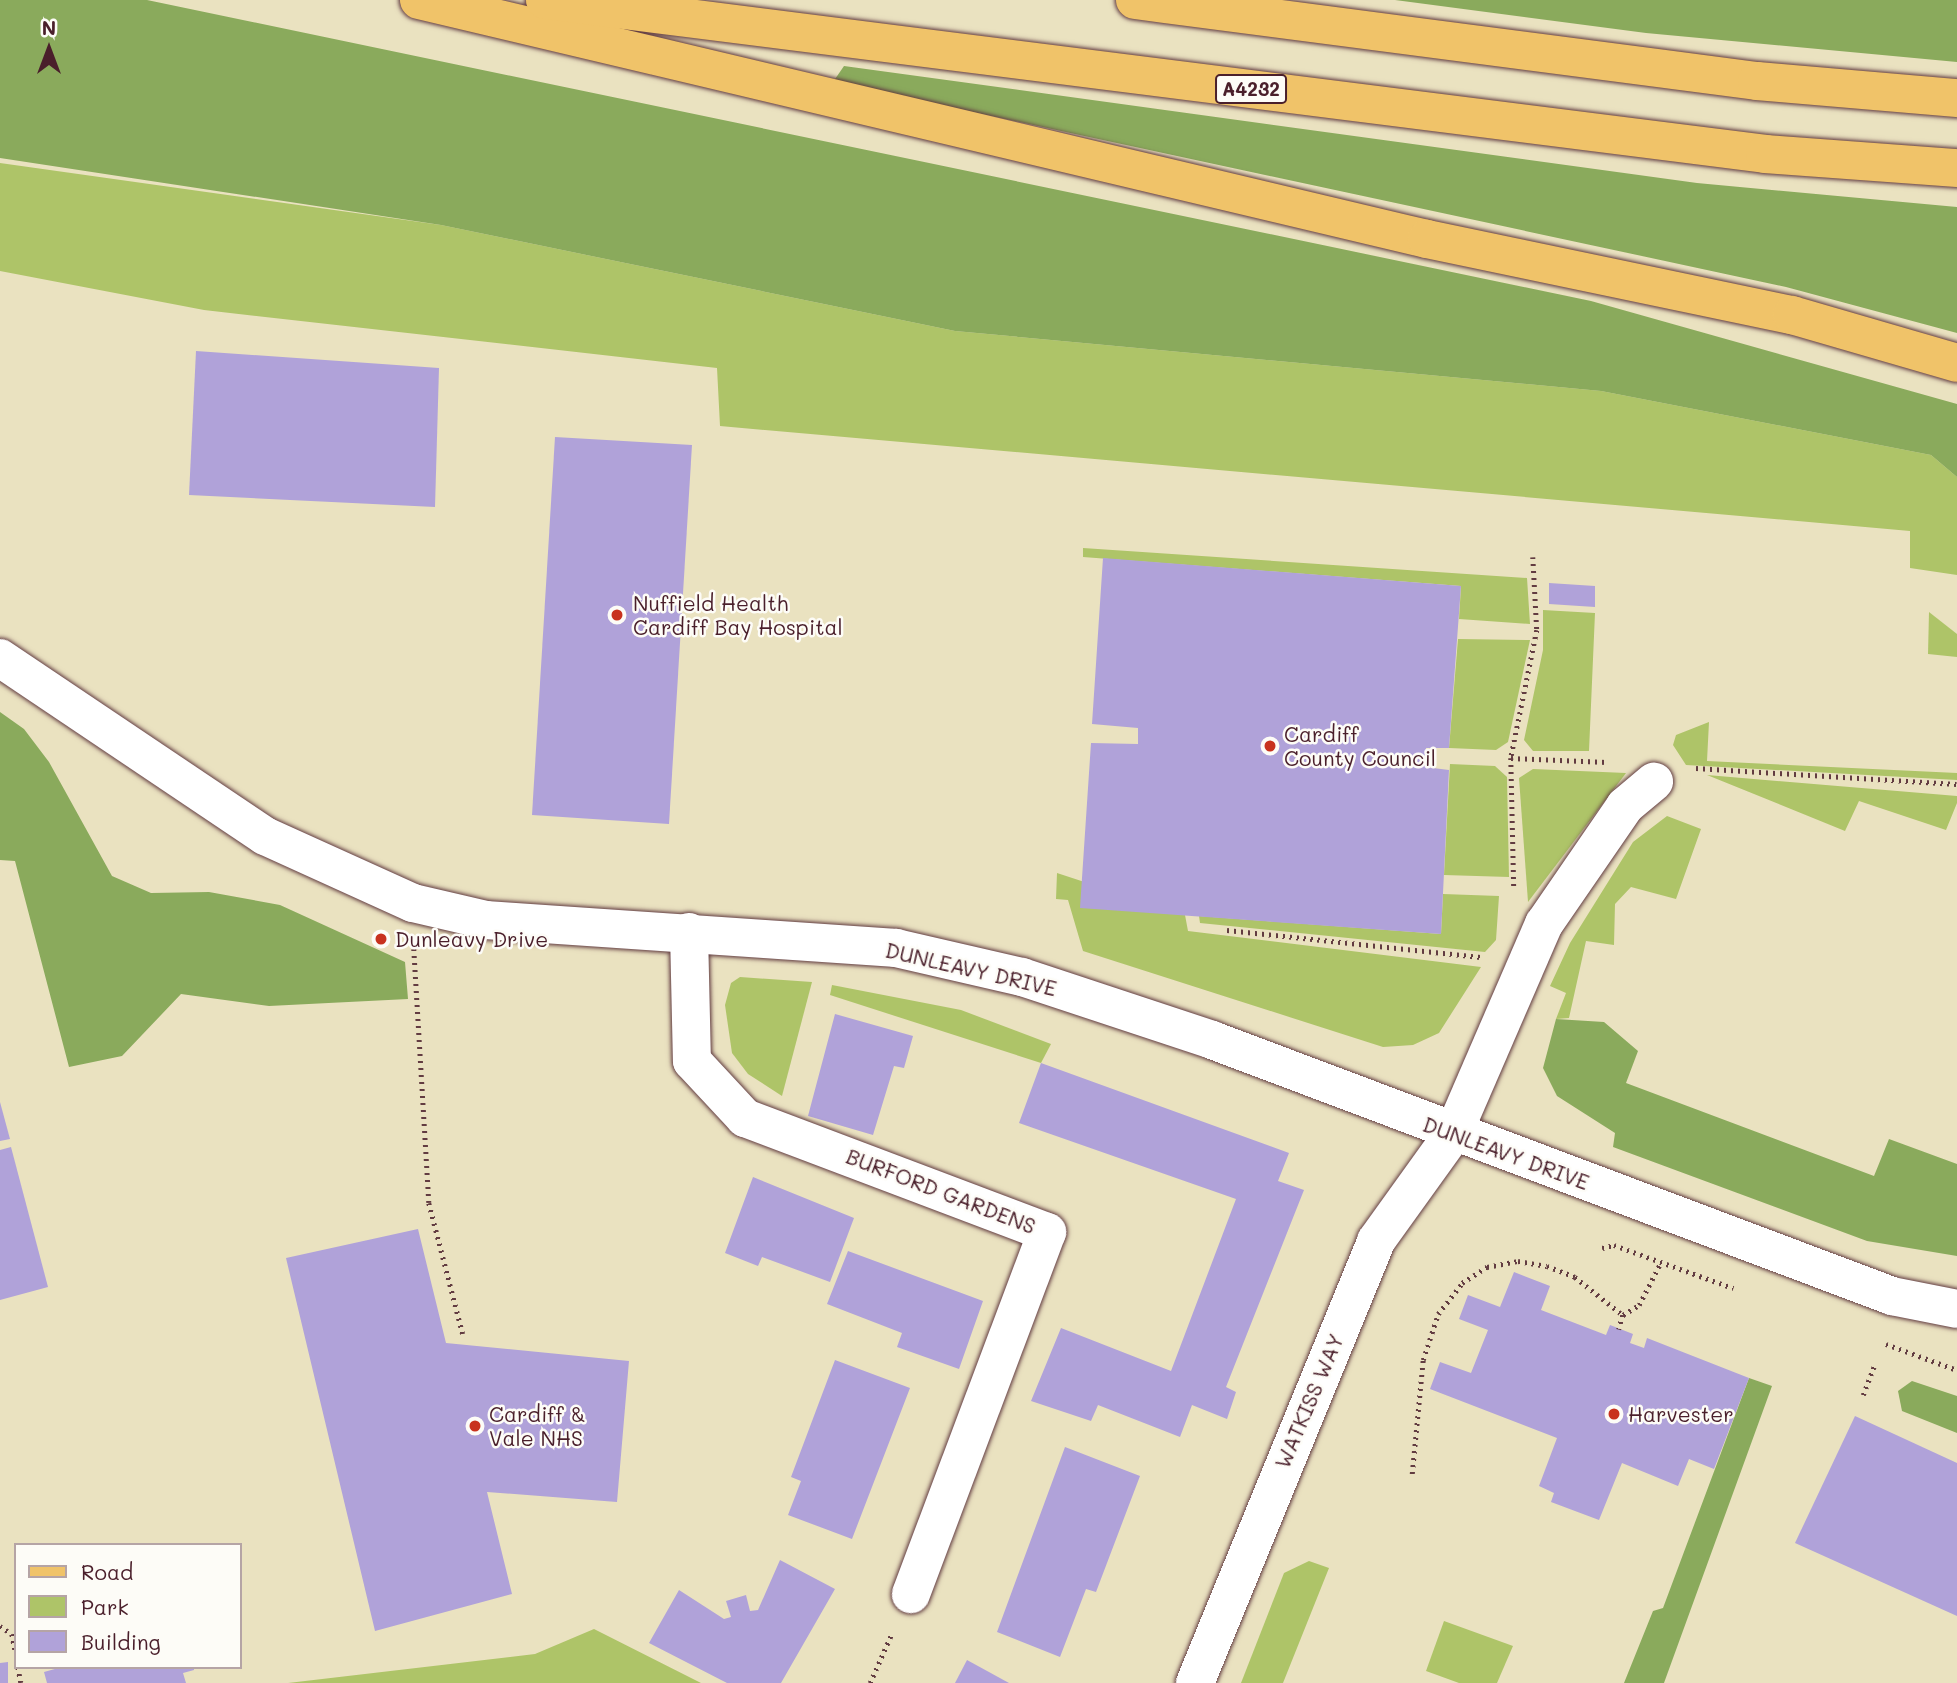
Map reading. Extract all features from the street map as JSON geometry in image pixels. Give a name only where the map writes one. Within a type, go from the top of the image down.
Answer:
[{"type":"main road","points":[[419,0],[1427,239],[1792,315],[1957,363]]},
{"type":"main road","name":"A4232","points":[[545,0],[1765,154],[1957,168]]},
{"type":"main road","points":[[1135,0],[1757,81],[1957,98]]},
{"type":"street","name":"DUNLEAVY DRIVE","points":[[0,658],[265,836],[413,903],[485,919],[897,948],[1022,976],[1212,1040],[1453,1134],[1892,1296],[1957,1309]]},
{"type":"street","name":"WATKISS WAY","points":[[1195,1683],[1363,1269],[1453,1134],[1545,925],[1625,806],[1654,782]]},
{"type":"street","name":"BURFORD GARDENS","points":[[690,932],[692,1061],[745,1118],[1047,1232],[911,1594]]},
{"type":"path","points":[[1514,894],[1511,758],[1537,630],[1533,557]]},
{"type":"path","points":[[1511,758],[1612,763]]},
{"type":"path","points":[[1693,767],[1957,784]]},
{"type":"path","points":[[413,903],[429,1203],[463,1334]]},
{"type":"path","points":[[1227,930],[1494,958]]},
{"type":"path","points":[[1619,1329],[1623,1315],[1639,1306],[1661,1262]]},
{"type":"path","points":[[1412,1474],[1423,1360],[1438,1314],[1462,1283],[1508,1263],[1546,1266],[1576,1277],[1623,1315]]},
{"type":"path","points":[[1863,1395],[1874,1366]]},
{"type":"path","points":[[0,1626],[12,1633],[14,1644]]},
{"type":"path","points":[[870,1683],[894,1629]]},
{"type":"green space","points":[[0,0],[147,0],[1591,301],[1957,404],[1957,477],[1931,455],[1601,391],[955,331],[441,225],[0,158]]},
{"type":"green space","points":[[1395,0],[1957,0],[1957,62],[1646,33]]},
{"type":"green space","points":[[844,66],[1697,183],[1957,207],[1957,333],[1786,287],[833,82]]},
{"type":"green space","points":[[0,163],[441,225],[955,331],[1601,391],[1931,455],[1957,477],[1957,575],[1910,568],[1910,531],[720,426],[717,368],[204,310],[0,271]]},
{"type":"green space","points":[[1083,548],[1527,578],[1530,624],[1459,619],[1461,586],[1083,557]]},
{"type":"green space","points":[[1543,610],[1595,613],[1589,751],[1533,751],[1524,740],[1543,650]]},
{"type":"green space","points":[[1929,612],[1957,634],[1957,657],[1928,654]]},
{"type":"green space","points":[[1458,639],[1530,640],[1508,742],[1496,750],[1449,748]]},
{"type":"green space","points":[[0,712],[24,729],[49,762],[112,876],[151,893],[209,892],[280,905],[405,962],[408,999],[269,1006],[181,994],[122,1056],[69,1067],[15,861],[0,860]]},
{"type":"green space","points":[[1709,722],[1707,761],[1957,773],[1957,780],[1686,765],[1673,745],[1676,735]]},
{"type":"green space","points":[[1450,764],[1495,766],[1507,777],[1509,877],[1444,875]]},
{"type":"green space","points":[[1533,769],[1626,773],[1528,902],[1519,778]]},
{"type":"green space","points":[[1707,775],[1957,796],[1957,803],[1946,830],[1859,801],[1845,831]]},
{"type":"green space","points":[[1667,816],[1701,829],[1676,899],[1631,887],[1615,904],[1614,945],[1586,941],[1569,1018],[1556,1019],[1566,993],[1550,986],[1570,943],[1633,842]]},
{"type":"green space","points":[[1057,873],[1185,915],[1188,931],[1481,967],[1439,1033],[1413,1045],[1383,1047],[1083,951],[1068,900],[1056,899]]},
{"type":"green space","points":[[1443,894],[1499,896],[1496,940],[1485,952],[1200,923],[1199,916],[1441,934]]},
{"type":"green space","points":[[740,977],[812,982],[782,1096],[748,1074],[732,1053],[725,1005],[731,983]]},
{"type":"green space","points":[[832,985],[961,1010],[1051,1044],[1041,1063],[830,995]]},
{"type":"green space","points":[[1556,1019],[1604,1022],[1638,1051],[1626,1083],[1874,1176],[1889,1139],[1957,1164],[1957,1256],[1867,1241],[1613,1147],[1615,1133],[1557,1096],[1543,1068]]},
{"type":"green space","points":[[1749,1378],[1772,1386],[1664,1683],[1624,1683],[1653,1611],[1663,1608]]},
{"type":"green space","points":[[1912,1381],[1957,1396],[1957,1433],[1902,1411],[1898,1391]]},
{"type":"green space","points":[[1309,1561],[1329,1568],[1283,1683],[1241,1683],[1284,1573]]},
{"type":"green space","points":[[1444,1621],[1513,1646],[1497,1683],[1459,1683],[1426,1671]]},
{"type":"green space","points":[[594,1629],[701,1683],[288,1683],[535,1654]]},
{"type":"building","points":[[196,351],[439,368],[435,507],[189,495]]},
{"type":"building","name":"Nuffield Health Cardiff Bay Hospital","points":[[555,437],[692,445],[669,824],[532,815]]},
{"type":"building","name":"Cardiff County Council","points":[[1103,558],[1461,586],[1449,748],[1426,748],[1425,767],[1449,770],[1441,934],[1080,908],[1091,743],[1138,744],[1138,728],[1092,724]]},
{"type":"building","points":[[1549,583],[1595,586],[1595,607],[1549,604]]},
{"type":"building","points":[[835,1014],[913,1036],[904,1068],[894,1066],[873,1135],[808,1116]]},
{"type":"building","points":[[1041,1063],[1289,1153],[1278,1181],[1304,1190],[1226,1387],[1236,1392],[1227,1419],[1192,1405],[1180,1437],[1098,1405],[1091,1421],[1031,1401],[1061,1328],[1171,1371],[1236,1199],[1019,1123]]},
{"type":"building","points":[[0,1102],[10,1139],[0,1141]]},
{"type":"building","points":[[11,1147],[48,1287],[0,1300],[0,1150]]},
{"type":"building","points":[[753,1177],[854,1218],[830,1282],[762,1257],[758,1266],[725,1253]]},
{"type":"building","name":"Cardiff & Vale NHS","points":[[418,1229],[446,1343],[629,1361],[617,1502],[487,1492],[512,1594],[375,1631],[286,1258]]},
{"type":"building","points":[[848,1251],[983,1301],[959,1369],[897,1347],[902,1333],[827,1304]]},
{"type":"building","name":"Harvester","points":[[1514,1272],[1550,1286],[1541,1310],[1606,1335],[1610,1325],[1633,1334],[1630,1343],[1644,1348],[1647,1338],[1749,1378],[1714,1469],[1689,1459],[1678,1486],[1622,1463],[1599,1520],[1551,1502],[1554,1493],[1539,1486],[1557,1438],[1430,1389],[1440,1362],[1471,1373],[1488,1330],[1459,1319],[1468,1295],[1500,1307]]},
{"type":"building","points":[[835,1360],[910,1388],[852,1539],[788,1515],[801,1481],[791,1477]]},
{"type":"building","points":[[1855,1416],[1957,1463],[1957,1616],[1795,1543]]},
{"type":"building","points":[[1065,1447],[1140,1476],[1096,1592],[1086,1589],[1060,1657],[997,1632]]},
{"type":"building","points":[[780,1560],[835,1589],[781,1683],[727,1683],[649,1643],[679,1590],[724,1619],[731,1617],[726,1601],[746,1595],[750,1611],[758,1610]]},
{"type":"building","points":[[967,1660],[1009,1683],[955,1683]]},
{"type":"building","points":[[8,1662],[8,1683],[0,1683],[0,1663]]},
{"type":"building","points":[[55,1669],[194,1669],[183,1673],[186,1683],[47,1683],[44,1672]]},
{"type":"place","name":"Nuffield Health Cardiff Bay Hospital","points":[[617,615]]},
{"type":"place","name":"Cardiff County Council","points":[[1270,746]]},
{"type":"place","name":"Dunleavy Drive","points":[[381,939]]},
{"type":"place","name":"Harvester","points":[[1614,1414]]},
{"type":"place","name":"Cardiff & Vale NHS","points":[[475,1426]]}]
